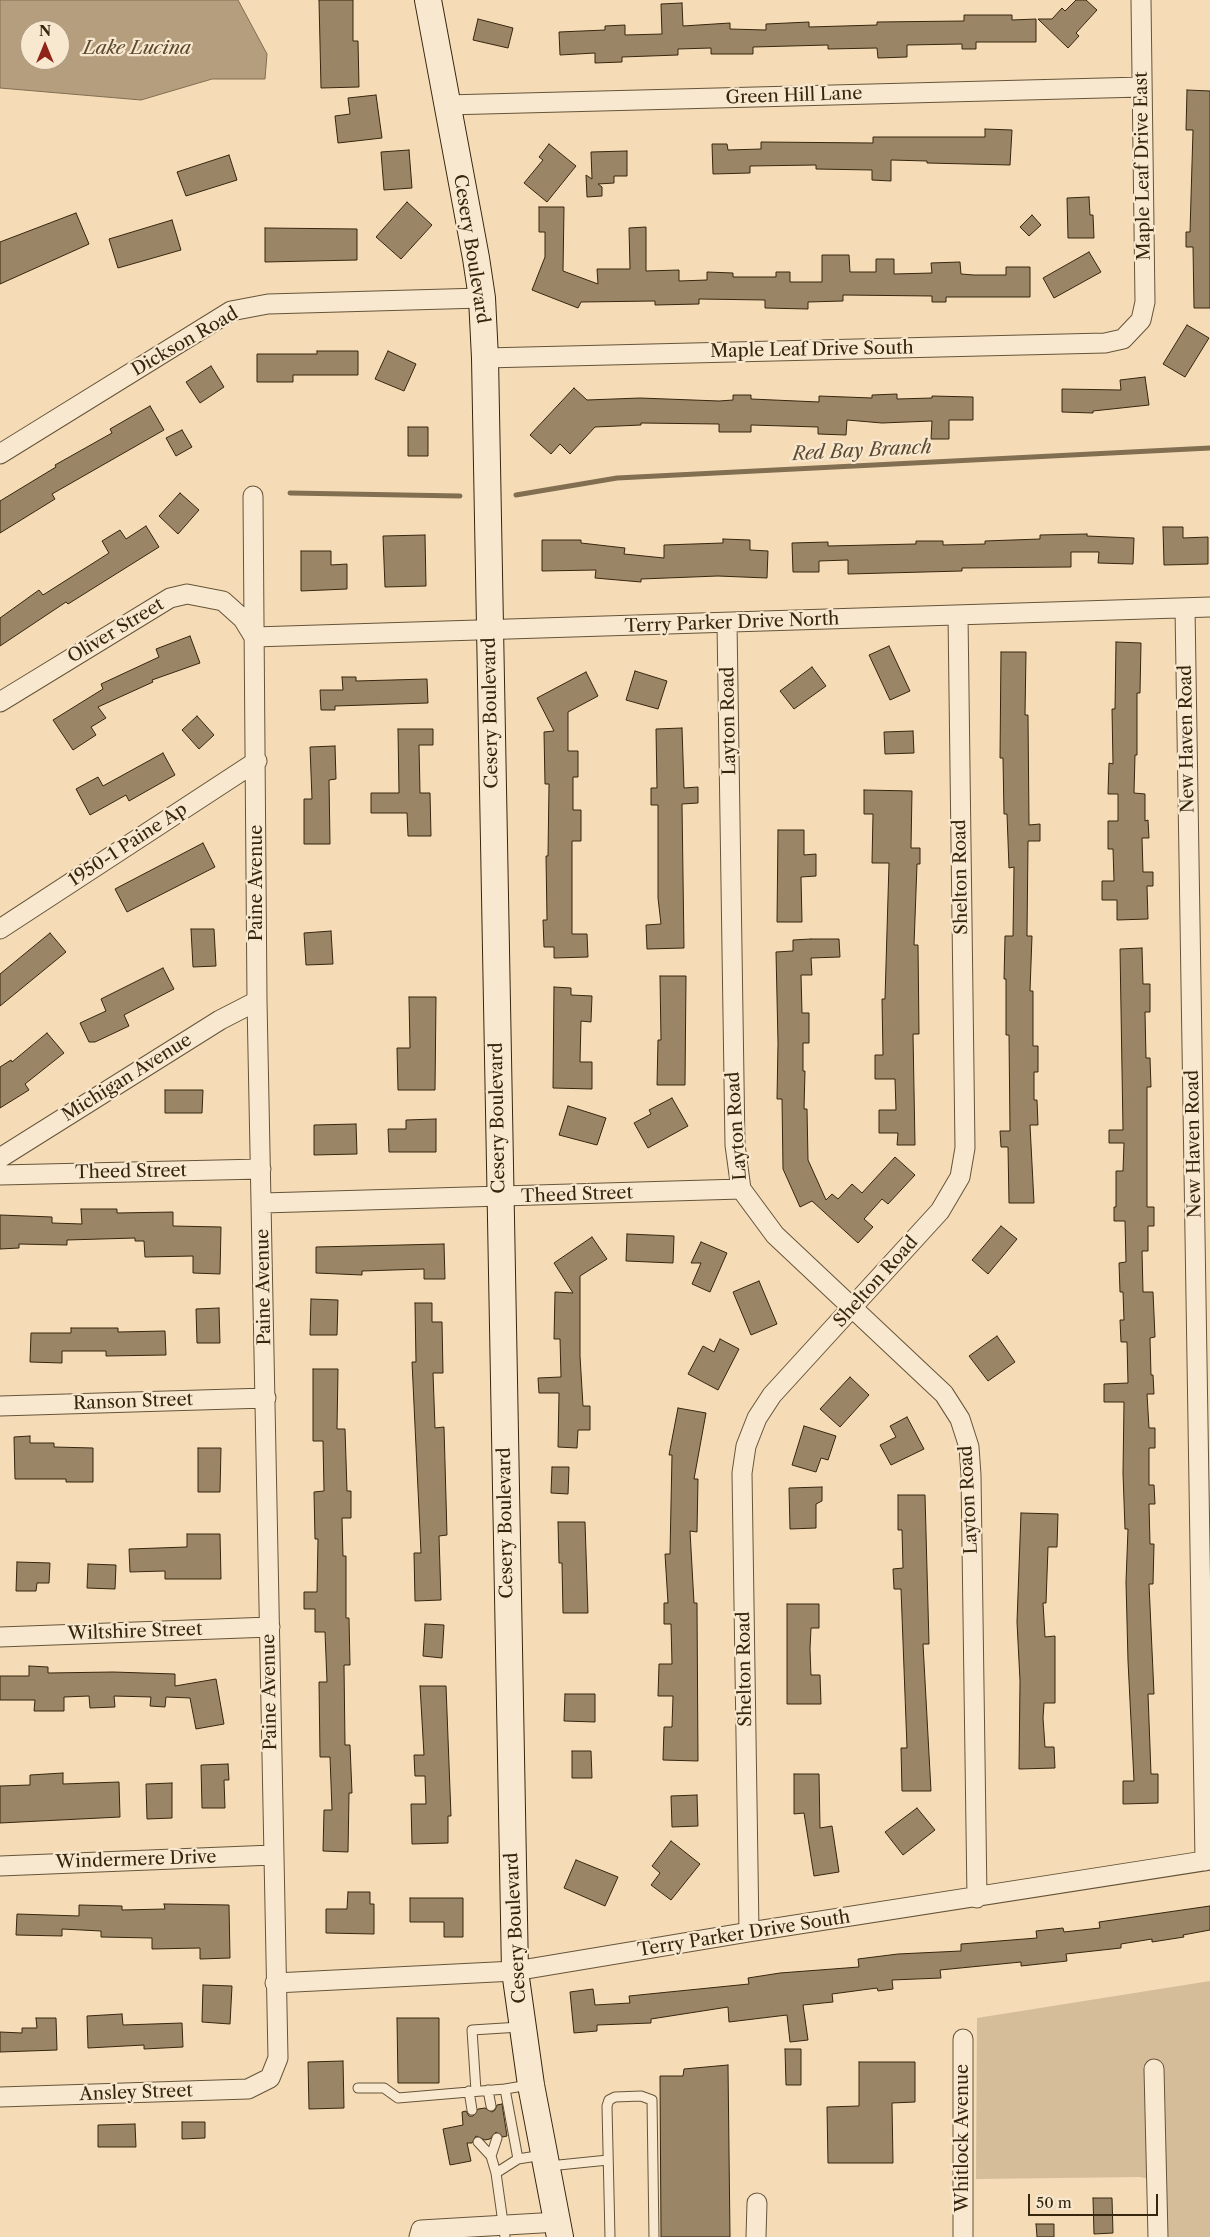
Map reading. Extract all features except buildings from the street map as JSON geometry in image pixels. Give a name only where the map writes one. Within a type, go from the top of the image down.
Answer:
[{"type":"main road","name":"Cesery Boulevard","points":[[428,0],[482,298],[485,358],[515,1971],[531,2085],[559,2229]]},
{"type":"street","name":"Maple Leaf Drive East","points":[[1134,330],[1142,320],[1145,302],[1141,0]]},
{"type":"street","name":"Green Hill Lane","points":[[446,105],[1142,86]]},
{"type":"street","name":"Dickson Road","points":[[0,454],[231,311],[268,304],[482,298]]},
{"type":"street","name":"Maple Leaf Drive South","points":[[485,358],[1105,343],[1123,339],[1134,330]]},
{"type":"street","name":"Paine Avenue","points":[[253,496],[257,762],[257,1001],[263,1203],[272,1855],[278,2058],[270,2078]]},
{"type":"street","name":"Oliver Street","points":[[0,702],[170,598],[187,594],[223,601],[243,619],[254,637]]},
{"type":"street","name":"Terry Parker Drive North","points":[[254,637],[1210,607]]},
{"type":"street","name":"New Haven Road","points":[[1185,608],[1208,1860]]},
{"type":"street","name":"Shelton Road","points":[[749,1932],[742,1473],[746,1446],[757,1418],[772,1395],[940,1211],[960,1177],[962,1168],[964,1148],[958,615]]},
{"type":"street","name":"Layton Road","points":[[728,623],[735,1145],[742,1189],[775,1235],[944,1394],[960,1419],[969,1447],[977,1898]]},
{"type":"street","name":"1950-1 Paine Ap","points":[[0,929],[257,762]]},
{"type":"street","name":"Michigan Avenue","points":[[0,1158],[220,1020],[257,1001]]},
{"type":"street","name":"Theed Street","points":[[0,1175],[261,1169]]},
{"type":"street","name":"Theed Street","points":[[263,1203],[500,1198],[742,1189]]},
{"type":"street","name":"Ranson Street","points":[[0,1406],[266,1398]]},
{"type":"street","name":"Wiltshire Street","points":[[0,1636],[270,1627]]},
{"type":"street","name":"Windermere Drive","points":[[0,1866],[272,1855]]},
{"type":"street","name":"Terry Parker Drive South","points":[[275,1983],[515,1971],[749,1932],[977,1898],[1208,1860]]},
{"type":"street","name":"Whitlock Avenue","points":[[962,2039],[963,2237]]},
{"type":"street","points":[[1154,2069],[1158,2237]]},
{"type":"street","name":"Ansley Street","points":[[0,2097],[248,2090],[270,2078]]},
{"type":"street","points":[[756,2237],[757,2203]]},
{"type":"street","points":[[419,2237],[421,2230],[504,2231],[559,2229]]},
{"type":"lane","points":[[472,2110],[472,2030],[522,2027]]},
{"type":"lane","points":[[358,2088],[384,2088],[398,2098],[505,2090],[531,2085]]},
{"type":"lane","points":[[488,2090],[491,2106]]},
{"type":"lane","points":[[505,2090],[518,2159]]},
{"type":"lane","points":[[610,2237],[607,2111],[610,2100],[641,2096],[649,2097],[652,2100],[654,2237]]},
{"type":"lane","points":[[491,2156],[497,2138]]},
{"type":"lane","points":[[478,2142],[491,2156],[496,2174],[504,2231]]},
{"type":"lane","points":[[496,2174],[518,2159],[546,2161],[608,2160]]},
{"type":"shaded area","points":[[1210,1981],[1210,2237],[1164,2237],[1161,2181],[1140,2177],[976,2179],[977,2018]]},
{"type":"water","name":"Lake Lucina","points":[[0,0],[238,0],[267,54],[265,79],[212,79],[141,100],[0,88]]},
{"type":"waterway","name":"Red Bay Branch","points":[[516,495],[617,478],[1210,448]]},
{"type":"waterway","points":[[290,493],[460,496]]}]
